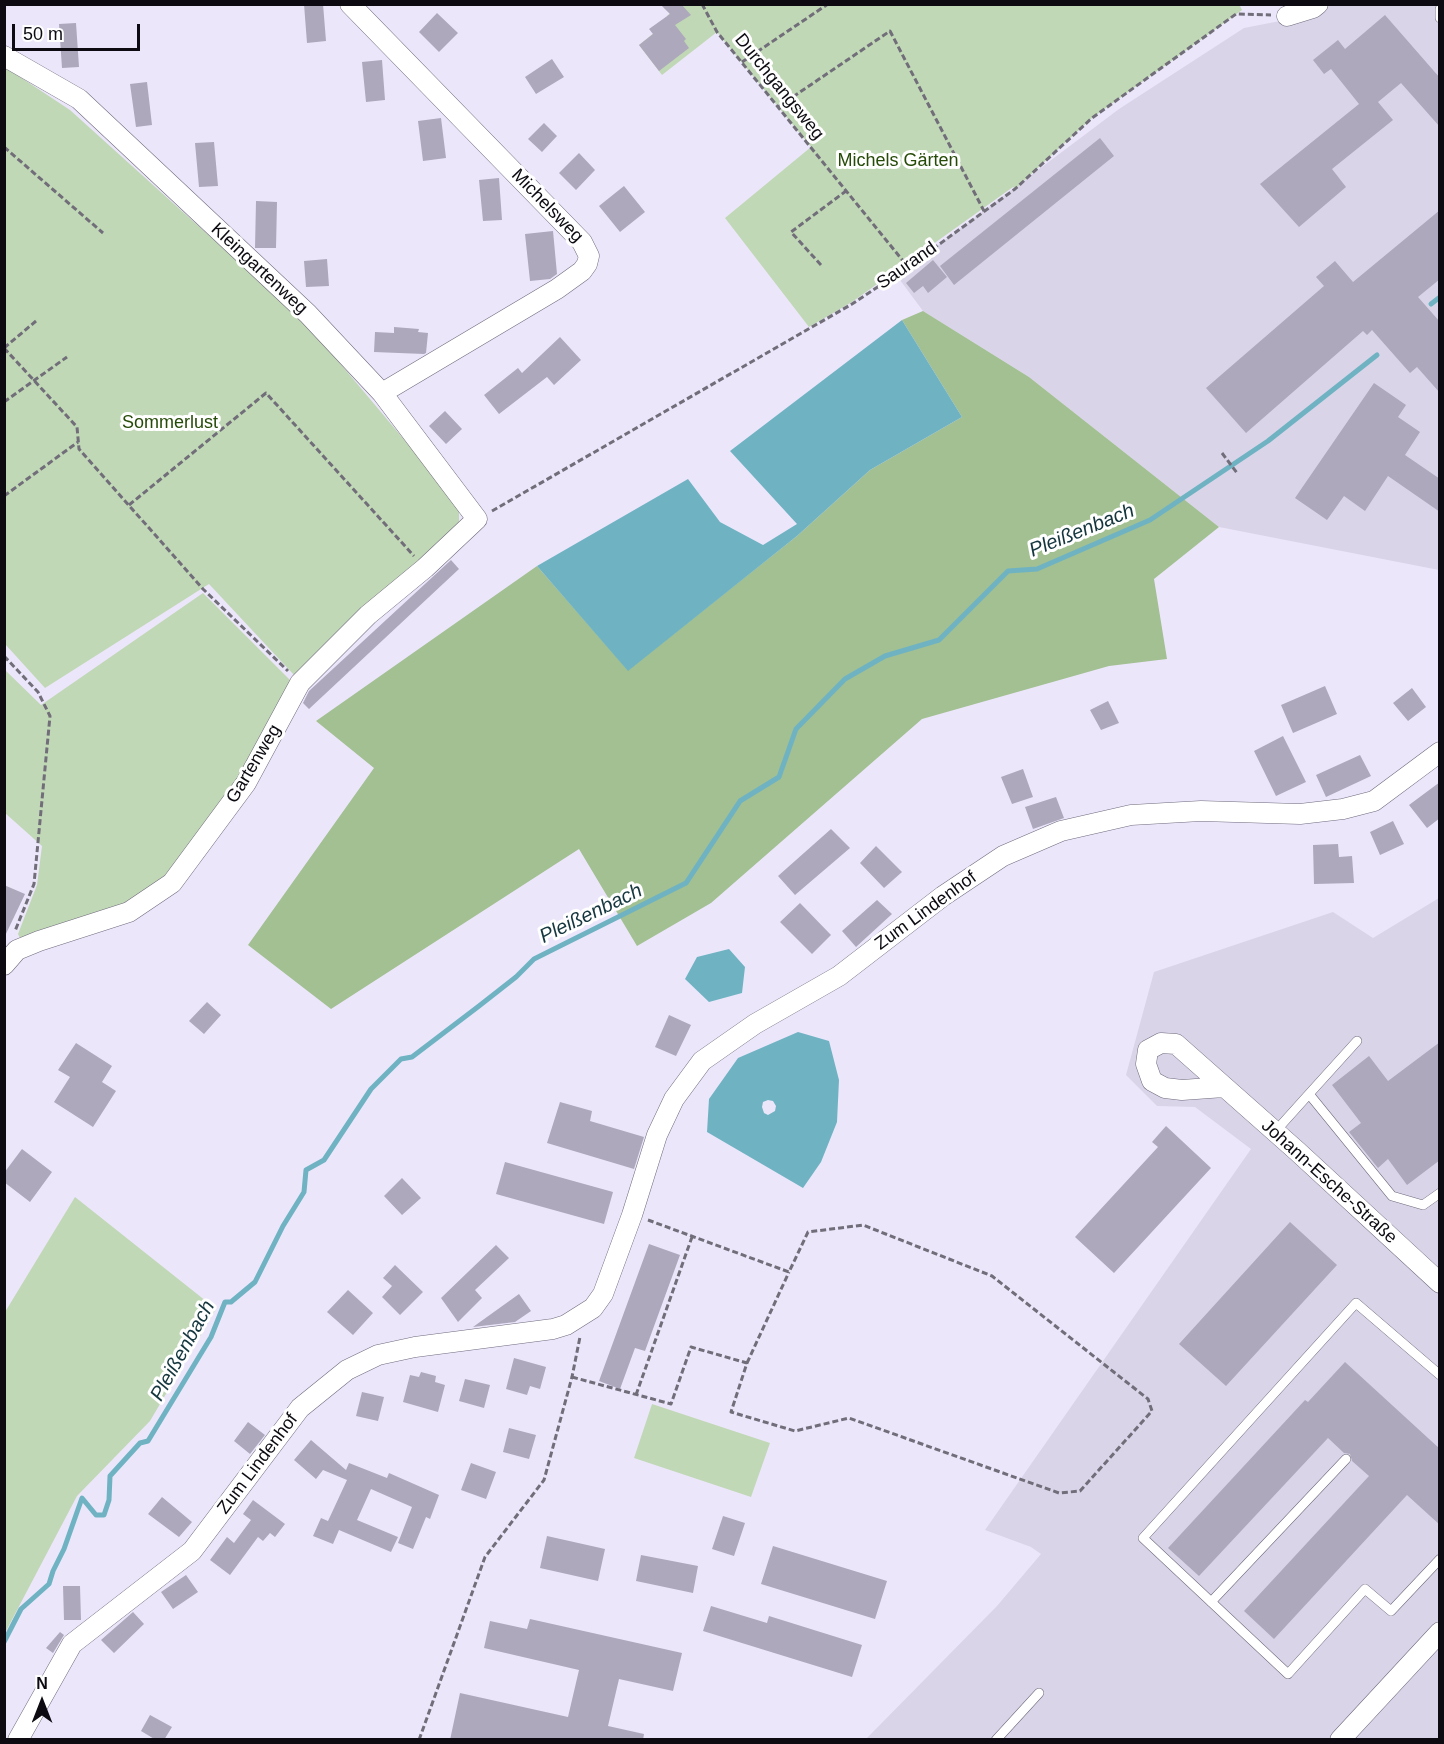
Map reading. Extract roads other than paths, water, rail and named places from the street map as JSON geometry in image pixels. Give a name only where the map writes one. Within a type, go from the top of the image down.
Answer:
[{"type":"street","name":"Michelsweg","points":[[350,4],[582,242],[589,256],[582,271],[556,289],[382,393]]},
{"type":"street","points":[[1287,16],[1313,8],[1318,4]]},
{"type":"street","name":"Kleingartenweg","points":[[4,56],[79,99],[308,314],[382,393],[477,519]]},
{"type":"street","name":"Gartenweg","points":[[11,958],[39,941],[129,912],[172,883],[246,783],[300,683],[368,615],[425,568],[477,519]]},
{"type":"street","name":"Zum Lindenhof","points":[[18,1740],[72,1644],[192,1551],[300,1408],[347,1370],[378,1355],[416,1347],[553,1329],[566,1325],[593,1308],[603,1294],[632,1215],[657,1135],[674,1099],[702,1061],[755,1024],[839,976],[944,896],[1003,856],[1061,831],[1131,815],[1201,811],[1300,814],[1343,809],[1374,801],[1440,752]]},
{"type":"street","name":"Johann-Esche-Straße","points":[[1224,1087],[1279,1128],[1438,1278]]},
{"type":"street","points":[[1340,1740],[1440,1632]]},
{"type":"lane","points":[[1440,9],[1440,18]]},
{"type":"lane","points":[[1279,1128],[1357,1041]]},
{"type":"lane","points":[[1309,1094],[1392,1196],[1423,1205],[1440,1193]]},
{"type":"lane","points":[[1440,1375],[1356,1303],[1143,1538],[1288,1674],[1365,1589],[1391,1611],[1440,1559]]},
{"type":"lane","points":[[1211,1602],[1346,1459]]},
{"type":"lane","points":[[996,1740],[1039,1693]]},
{"type":"water","points":[[902,320],[962,417],[870,470],[797,536],[628,671],[537,566],[688,479],[720,522],[763,545],[797,524],[730,451]]},
{"type":"water","points":[[729,949],[745,967],[742,993],[709,1002],[685,979],[697,957]]},
{"type":"water","points":[[798,1032],[829,1041],[839,1080],[837,1122],[821,1162],[803,1188],[707,1132],[709,1099],[738,1058]],"holes":[[[773,1101],[776,1106],[775,1111],[768,1115],[764,1113],[763,1102]]]},
{"type":"waterway","name":"Pleißenbach","points":[[1431,304],[1440,297]]},
{"type":"waterway","name":"Pleißenbach","points":[[4,1642],[21,1609],[49,1584],[82,1498],[96,1515],[104,1515],[109,1500],[110,1476],[140,1443],[148,1441],[211,1337],[225,1302],[231,1302],[255,1282],[283,1226],[304,1192],[306,1170],[324,1160],[371,1089],[401,1059],[412,1057],[516,977],[534,959],[686,883],[740,801],[779,777],[796,729],[845,679],[885,656],[939,640],[1008,571],[1037,569],[1150,520],[1268,441],[1377,355]]},
{"type":"park label","name":"Michels Gärten","points":[[898,161]]},
{"type":"park label","name":"Sommerlust","points":[[170,423]]}]
